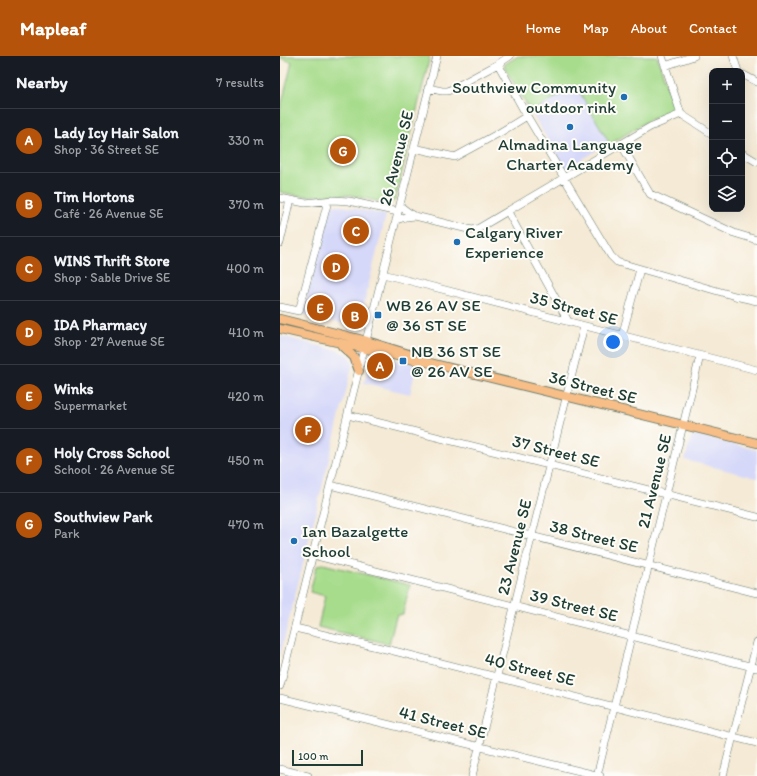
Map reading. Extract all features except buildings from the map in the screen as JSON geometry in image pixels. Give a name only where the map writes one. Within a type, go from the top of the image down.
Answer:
[{"type":"main road","name":"36 Street SE","points":[[280,319],[366,341],[422,360],[757,443]]},
{"type":"main road","name":"36 Street SE","points":[[280,329],[364,350],[414,360],[422,360]]},
{"type":"main road","points":[[338,344],[350,352],[354,357],[359,371]]},
{"type":"street","name":"26 Avenue SE","points":[[280,686],[437,56]]},
{"type":"street","points":[[428,88],[448,91],[510,56]]},
{"type":"street","points":[[662,56],[681,114],[709,132]]},
{"type":"street","points":[[665,66],[694,56]]},
{"type":"street","points":[[733,56],[737,68]]},
{"type":"street","points":[[498,64],[564,178],[617,262],[757,301]]},
{"type":"street","points":[[745,76],[757,82]]},
{"type":"street","points":[[280,198],[309,203],[349,200],[399,209],[415,216],[472,230],[479,228],[508,212],[650,127],[681,114]]},
{"type":"street","points":[[414,148],[455,157],[527,116]]},
{"type":"street","points":[[621,144],[650,194],[734,233],[757,240]]},
{"type":"street","points":[[745,155],[757,162]]},
{"type":"street","points":[[280,243],[290,200]]},
{"type":"street","points":[[280,307],[299,311],[328,201]]},
{"type":"street","points":[[508,212],[568,321]]},
{"type":"street","points":[[396,220],[415,216]]},
{"type":"street","points":[[622,336],[640,269]]},
{"type":"street","name":"35 Street SE","points":[[383,274],[757,370]]},
{"type":"street","name":"23 Avenue SE","points":[[472,776],[584,326]]},
{"type":"street","name":"21 Avenue SE","points":[[598,776],[648,565],[700,356]]},
{"type":"street","name":"37 Street SE","points":[[348,415],[757,517]]},
{"type":"street","name":"38 Street SE","points":[[330,485],[757,593]]},
{"type":"street","name":"39 Street SE","points":[[313,555],[631,635],[754,668]]},
{"type":"street","name":"40 Street SE","points":[[295,628],[390,650],[757,743]]},
{"type":"street","points":[[723,776],[754,668],[757,642]]},
{"type":"street","name":"41 Street SE","points":[[280,698],[598,776]]},
{"type":"street","points":[[280,769],[308,776]]},
{"type":"shaded area","name":"Almadina Language Charter Academy","points":[[576,85],[609,143],[565,168],[531,112]]},
{"type":"shaded area","points":[[330,205],[337,205],[386,215],[358,327],[303,314]]},
{"type":"shaded area","points":[[280,336],[339,351],[349,355],[353,363],[280,656]]},
{"type":"shaded area","points":[[372,355],[417,364],[410,394],[364,383]]},
{"type":"shaded area","points":[[692,434],[757,450],[757,478],[685,460]]},
{"type":"green space","points":[[280,56],[430,56],[395,200],[389,204],[351,195],[301,196],[280,192],[280,111],[292,62],[280,58]]},
{"type":"green space","points":[[518,56],[657,56],[674,108],[671,113],[649,120],[610,144],[576,86],[531,112],[504,65]]},
{"type":"green space","points":[[323,564],[410,585],[403,614],[396,617],[389,644],[318,627],[325,596],[310,592],[316,568],[318,565]]},
{"type":"place","name":"Southview Community outdoor rink","points":[[624,97]]},
{"type":"place","name":"Almadina Language Charter Academy","points":[[570,127]]},
{"type":"place","name":"Southview Park","points":[[343,151]]},
{"type":"place","name":"WINS Thrift Store","points":[[356,231]]},
{"type":"place","name":"Calgary River Experience","points":[[457,242]]},
{"type":"place","name":"IDA Pharmacy","points":[[336,267]]},
{"type":"place","name":"Winks","points":[[320,308]]},
{"type":"place","name":"WB 26 AV SE @ 36 ST SE","points":[[378,315]]},
{"type":"place","name":"Tim Hortons","points":[[355,316]]},
{"type":"place","name":"NB 36 ST SE @ 26 AV SE","points":[[403,361]]},
{"type":"place","name":"Lady Icy Hair Salon","points":[[380,366]]},
{"type":"place","name":"Holy Cross School","points":[[308,430]]},
{"type":"place","name":"Ian Bazalgette School","points":[[294,541]]}]
